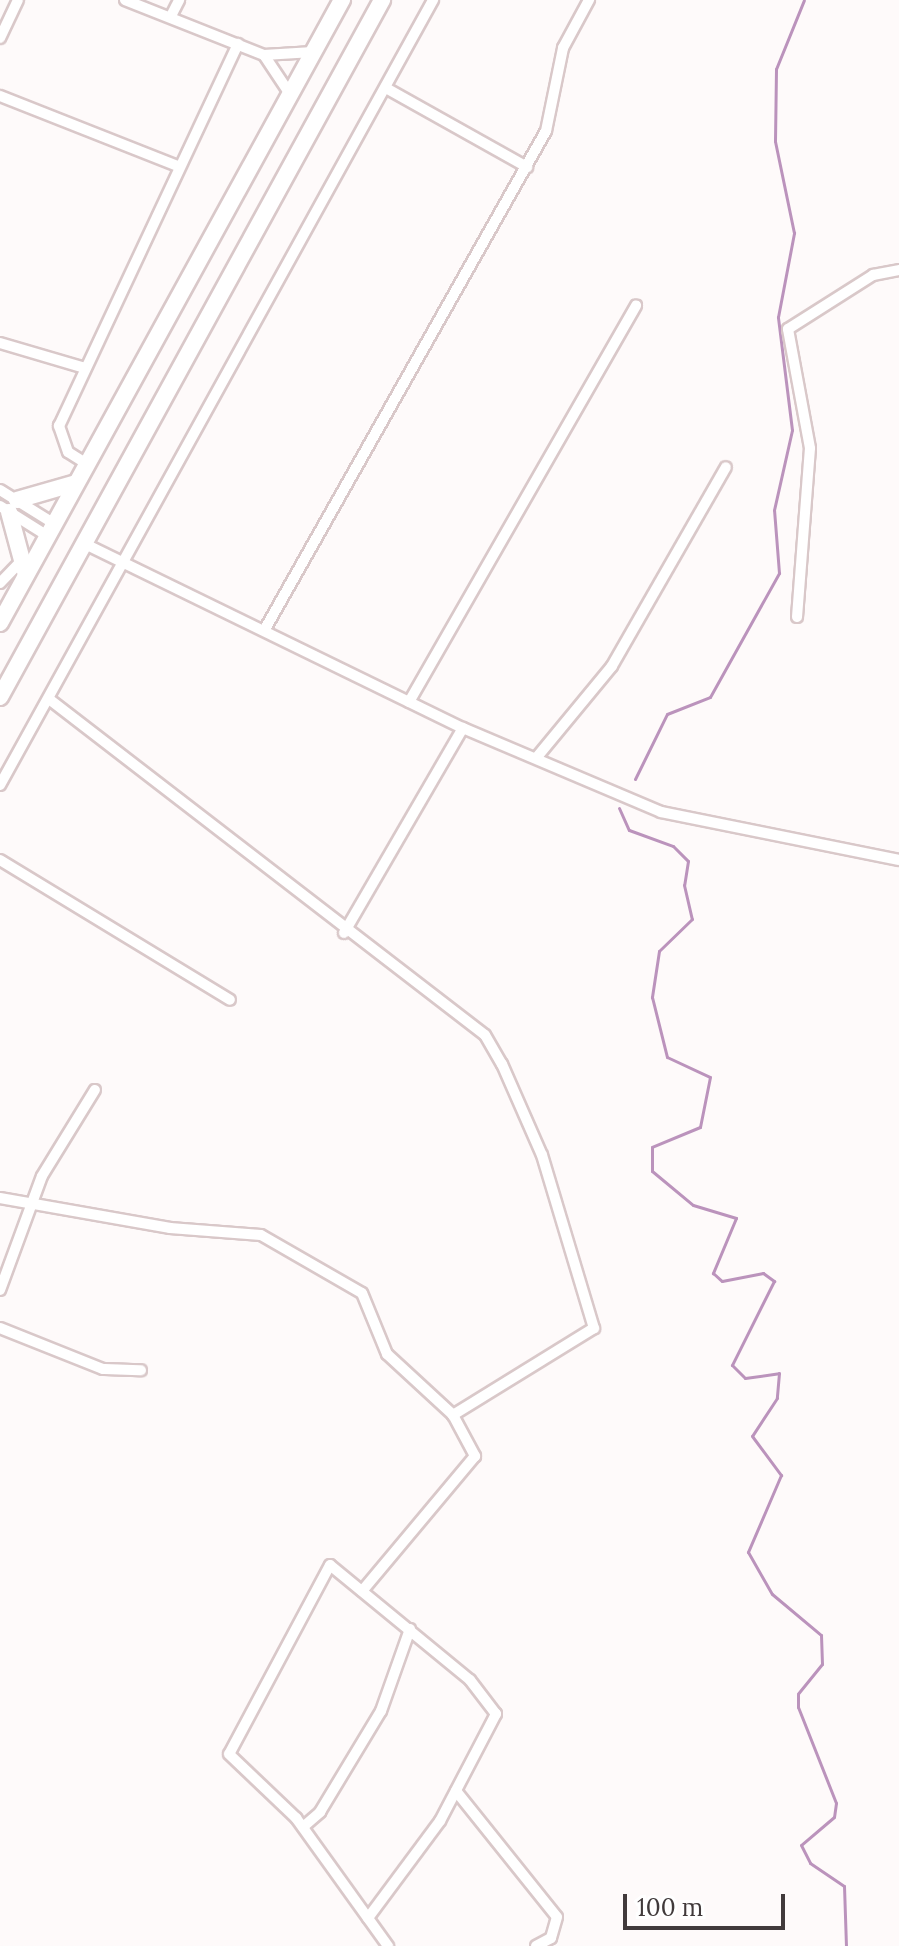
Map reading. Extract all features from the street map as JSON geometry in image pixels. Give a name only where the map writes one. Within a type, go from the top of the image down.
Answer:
[{"type":"highway","points":[[0,623],[24,567],[87,464],[342,0]]},
{"type":"highway","points":[[0,697],[382,0]]},
{"type":"highway","points":[[24,567],[8,506],[76,483]]},
{"type":"street","points":[[0,38],[18,0]]},
{"type":"street","points":[[125,0],[264,55],[313,52]]},
{"type":"street","points":[[171,16],[179,0]]},
{"type":"street","points":[[0,785],[433,0]]},
{"type":"street","points":[[265,629],[527,167],[554,113],[563,48],[589,0]]},
{"type":"street","points":[[87,464],[68,452],[59,426],[238,44]]},
{"type":"street","points":[[264,55],[290,94]]},
{"type":"street","points":[[386,88],[527,167]]},
{"type":"street","points":[[0,96],[180,167]]},
{"type":"street","points":[[797,617],[810,448],[788,329],[873,275],[899,270]]},
{"type":"street","points":[[409,702],[636,305]]},
{"type":"street","points":[[0,343],[85,368]]},
{"type":"street","points":[[537,757],[612,666],[726,467]]},
{"type":"street","points":[[0,490],[8,506],[50,529]]},
{"type":"street","points":[[85,544],[463,728],[661,812],[899,860]]},
{"type":"street","points":[[0,583],[24,567]]},
{"type":"street","points":[[49,699],[344,933],[485,1035],[542,1155],[593,1312],[594,1328],[584,1337],[453,1415]]},
{"type":"street","points":[[344,933],[463,728]]},
{"type":"street","points":[[0,860],[230,1000]]},
{"type":"street","points":[[0,1290],[29,1203],[95,1090]]},
{"type":"street","points":[[0,1198],[261,1235],[362,1293],[387,1354],[453,1415],[475,1456],[362,1591]]},
{"type":"street","points":[[0,1328],[103,1369],[141,1370]]},
{"type":"street","points":[[368,1918],[412,1866],[496,1714],[470,1680],[330,1565],[230,1747],[230,1757],[303,1827],[368,1918],[388,1946]]},
{"type":"street","points":[[303,1827],[320,1812],[381,1711],[410,1629]]},
{"type":"street","points":[[456,1791],[557,1917],[551,1938],[536,1946]]},
{"type":"waterway","points":[[635,779],[667,714],[710,697],[779,573],[774,510],[792,430],[778,317],[794,233],[775,141],[776,69],[804,0]]},
{"type":"waterway","points":[[619,808],[629,830],[673,846],[688,861],[684,885],[692,919],[659,951],[652,997],[667,1057],[710,1077],[700,1127],[652,1147],[652,1171],[693,1205],[736,1218],[713,1273],[722,1281],[763,1273],[774,1281],[732,1365],[745,1378],[779,1373],[777,1398],[752,1436],[781,1475],[748,1552],[772,1594],[821,1635],[822,1664],[798,1694],[798,1707],[836,1803],[834,1817],[801,1845],[810,1863],[844,1886],[846,1946]]}]
